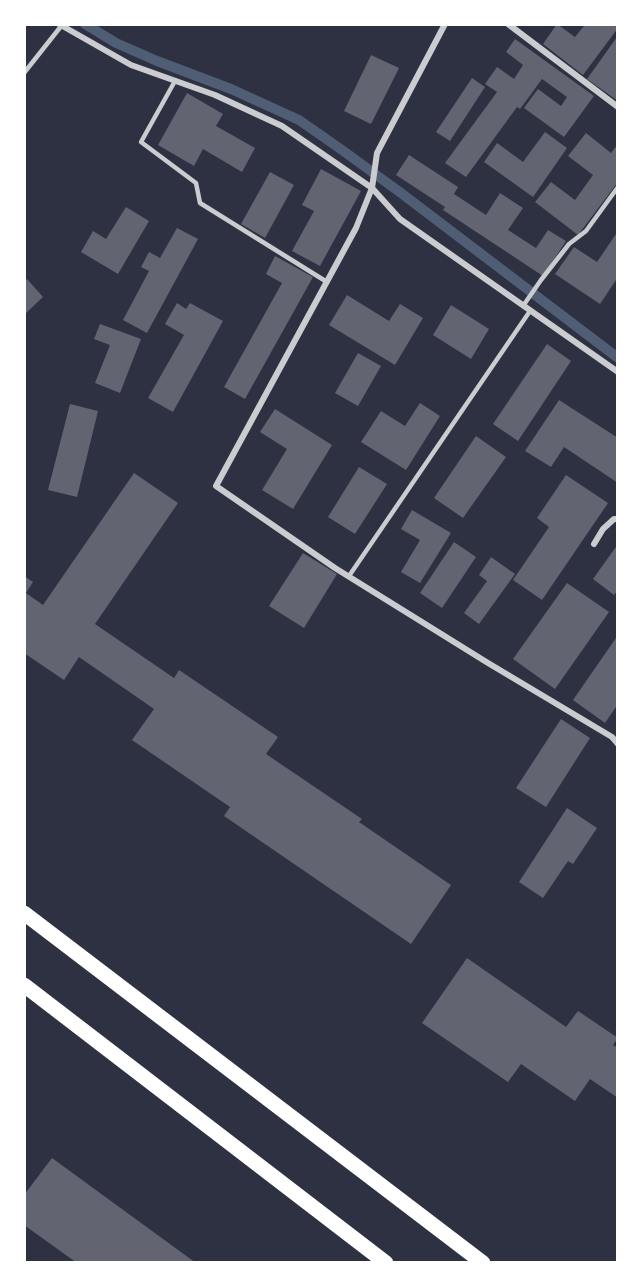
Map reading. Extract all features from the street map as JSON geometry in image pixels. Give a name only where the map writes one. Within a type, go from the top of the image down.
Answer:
[{"type":"main road","points":[[24,913],[483,1263]]},
{"type":"main road","points":[[24,985],[386,1263]]},
{"type":"street","points":[[445,24],[377,153],[373,187],[356,228],[216,486],[349,576],[612,737],[618,744]]},
{"type":"street","points":[[507,24],[618,107]]},
{"type":"street","points":[[60,25],[131,65],[215,95],[282,126],[373,187],[400,219],[618,372]]},
{"type":"street","points":[[594,544],[603,529],[614,519],[618,519]]},
{"type":"lane","points":[[24,73],[60,25]]},
{"type":"lane","points":[[175,81],[141,142],[196,183],[200,203],[327,282]]},
{"type":"lane","points":[[524,305],[569,244],[586,231],[618,187]]},
{"type":"lane","points":[[349,576],[530,310]]},
{"type":"building","points":[[557,24],[575,37],[584,26],[582,24],[618,24],[618,28],[583,75],[543,44]]},
{"type":"building","points":[[618,38],[618,101],[587,79]]},
{"type":"building","points":[[515,39],[594,96],[564,137],[524,108],[538,89],[561,106],[567,97],[542,79],[520,109],[517,107],[466,177],[445,163],[497,92],[485,84],[497,67],[514,79],[523,65],[506,52]]},
{"type":"building","points":[[371,55],[399,68],[371,124],[344,111]]},
{"type":"building","points":[[472,78],[485,87],[450,141],[436,132]]},
{"type":"building","points":[[187,93],[223,114],[216,126],[255,148],[242,172],[203,149],[194,166],[158,145]]},
{"type":"building","points":[[545,132],[567,148],[533,197],[484,162],[497,143],[523,162]]},
{"type":"building","points":[[586,133],[611,153],[618,144],[618,182],[578,235],[535,202],[551,182],[575,200],[593,175],[568,156]]},
{"type":"building","points":[[409,155],[458,187],[454,194],[486,215],[500,193],[523,208],[508,230],[536,248],[548,230],[566,241],[543,276],[443,210],[445,207],[396,175]]},
{"type":"building","points":[[321,169],[361,191],[320,266],[292,251],[314,211],[302,205]]},
{"type":"building","points":[[270,172],[294,185],[265,238],[241,224]]},
{"type":"building","points":[[126,207],[149,221],[118,274],[81,252],[93,231],[106,239]]},
{"type":"building","points":[[177,228],[198,239],[147,333],[123,320],[149,271],[141,267],[149,252],[160,258]]},
{"type":"building","points":[[618,231],[618,277],[600,304],[555,274],[574,247],[597,262]]},
{"type":"building","points":[[275,256],[313,277],[245,399],[224,387],[282,283],[266,274]]},
{"type":"building","points":[[27,279],[43,297],[24,315],[24,282]]},
{"type":"building","points":[[347,295],[389,321],[400,304],[423,318],[395,365],[329,325]]},
{"type":"building","points":[[177,303],[186,309],[190,303],[223,321],[173,412],[148,398],[184,335],[165,324]]},
{"type":"building","points":[[451,305],[489,329],[471,359],[433,335]]},
{"type":"building","points":[[100,324],[141,339],[120,393],[95,383],[110,345],[94,339]]},
{"type":"building","points":[[547,344],[571,361],[518,441],[493,424]]},
{"type":"building","points":[[358,353],[381,366],[358,406],[335,393]]},
{"type":"building","points":[[559,400],[618,438],[618,483],[564,447],[551,467],[525,451]]},
{"type":"building","points":[[420,403],[440,416],[406,470],[361,442],[381,411],[405,426]]},
{"type":"building","points":[[70,404],[98,411],[77,497],[48,490]]},
{"type":"building","points":[[275,409],[332,445],[293,509],[262,490],[287,449],[260,432]]},
{"type":"building","points":[[476,436],[506,457],[463,518],[434,498]]},
{"type":"building","points":[[359,467],[387,484],[355,534],[328,517]]},
{"type":"building","points":[[134,473],[178,503],[95,624],[174,678],[179,670],[278,737],[266,754],[362,819],[359,822],[451,885],[411,944],[224,816],[230,807],[132,740],[154,709],[79,657],[64,680],[24,653],[24,576],[33,582],[26,593],[43,605]]},
{"type":"building","points":[[566,475],[608,503],[542,600],[513,580],[549,527],[537,518]]},
{"type":"building","points":[[412,510],[451,533],[420,583],[401,572],[420,540],[401,529]]},
{"type":"building","points":[[454,542],[476,557],[442,608],[420,593]]},
{"type":"building","points":[[618,544],[618,590],[614,595],[593,579]]},
{"type":"building","points":[[303,553],[337,574],[304,628],[269,606]]},
{"type":"building","points":[[491,557],[515,574],[479,624],[464,613],[487,581],[479,575]]},
{"type":"building","points":[[567,583],[609,612],[555,689],[513,659]]},
{"type":"building","points":[[618,635],[618,704],[605,723],[573,700]]},
{"type":"building","points":[[561,719],[590,738],[546,807],[516,788]]},
{"type":"building","points":[[567,808],[597,828],[573,864],[568,861],[543,898],[519,882]]},
{"type":"building","points":[[467,958],[566,1027],[578,1011],[618,1038],[613,1045],[618,1048],[618,1098],[590,1079],[575,1101],[521,1064],[508,1082],[422,1023]]},
{"type":"building","points":[[52,1158],[196,1263],[77,1263],[24,1225],[24,1195]]},
{"type":"waterway","points":[[85,24],[116,43],[231,89],[299,120],[401,193],[618,358]]}]
